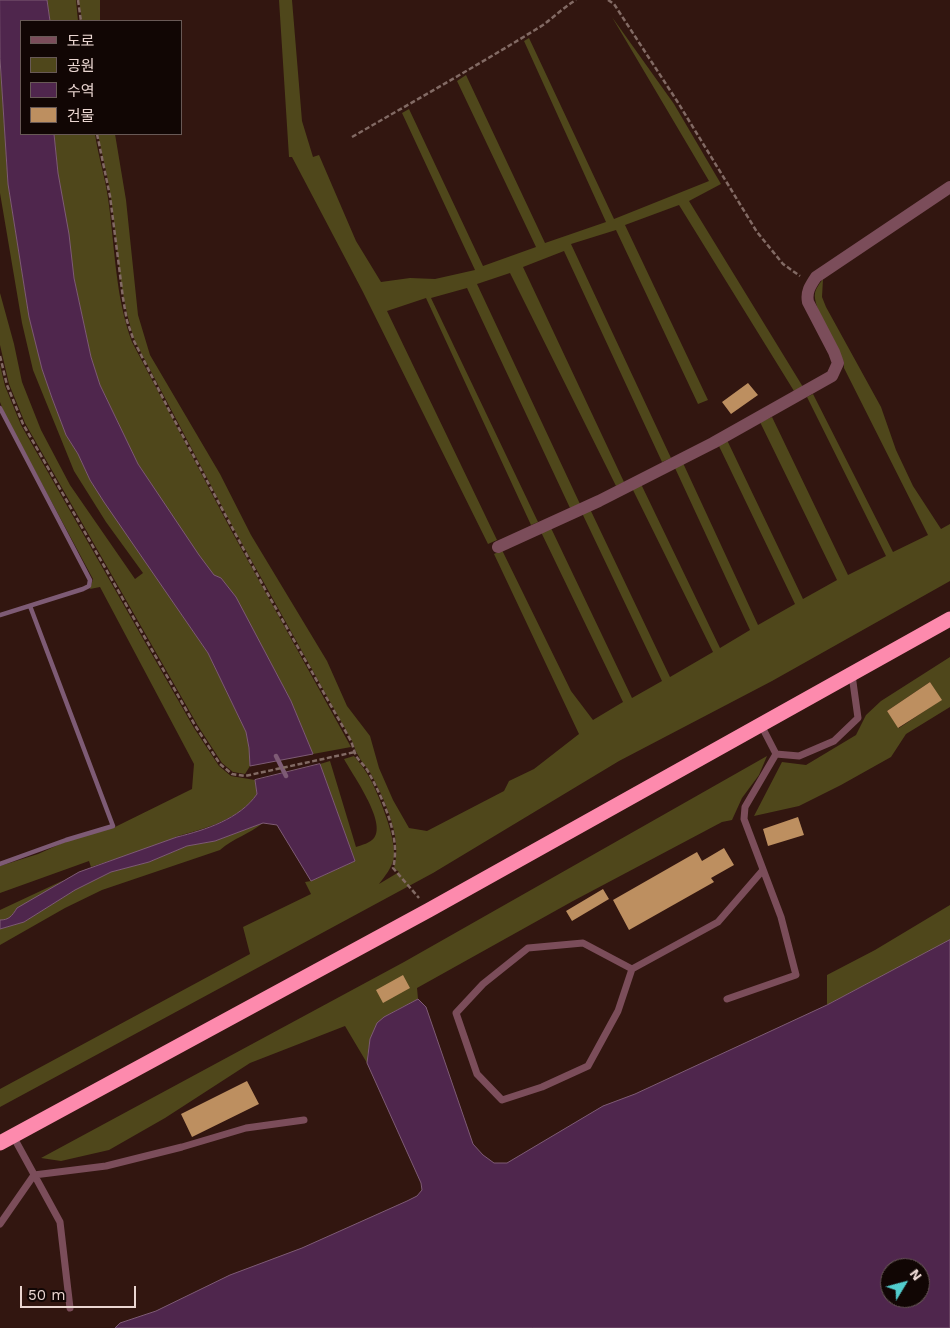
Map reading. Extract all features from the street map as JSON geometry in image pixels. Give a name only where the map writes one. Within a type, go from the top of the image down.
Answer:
[{"type":"highway","points":[[6,1139],[429,910],[950,619]]},
{"type":"street","points":[[498,546],[599,500],[714,443],[832,376],[838,363],[808,302],[807,296],[816,277],[950,187]]},
{"type":"lane","points":[[776,754],[799,756],[826,745],[834,741],[858,718],[852,675]]},
{"type":"lane","points":[[761,725],[776,754]]},
{"type":"lane","points":[[727,999],[796,975],[781,917],[744,819],[745,807],[776,754]]},
{"type":"lane","points":[[632,969],[584,943],[528,948],[483,984],[456,1013],[477,1074],[502,1100],[542,1087],[588,1066],[618,1011],[632,969],[718,922],[763,870]]},
{"type":"lane","points":[[0,1224],[34,1175],[106,1166],[182,1147],[246,1128],[304,1120]]},
{"type":"lane","points":[[6,1139],[34,1175],[60,1222],[70,1308]]},
{"type":"path","points":[[78,0],[81,20]]},
{"type":"path","points":[[352,137],[502,50],[545,23],[576,0]]},
{"type":"path","points":[[608,0],[614,4],[677,101],[757,232],[783,264],[812,284]]},
{"type":"path","points":[[97,135],[110,196],[127,321],[134,341],[233,529],[351,741],[355,752],[370,773],[390,822],[396,843],[396,857],[393,868],[429,910]]},
{"type":"path","points":[[0,356],[7,385],[23,424],[196,727],[220,764],[232,774],[245,776],[355,752]]},
{"type":"green space","points":[[47,0],[76,0],[78,20],[50,20]]},
{"type":"green space","points":[[79,0],[100,0],[100,20],[82,20]]},
{"type":"green space","points":[[279,0],[292,0],[302,121],[313,157],[319,155],[356,241],[381,282],[410,278],[435,279],[475,270],[402,113],[409,109],[483,266],[536,247],[457,81],[466,75],[545,243],[606,222],[524,41],[529,38],[614,219],[709,181],[612,17],[674,104],[721,184],[689,201],[803,387],[794,391],[679,205],[625,225],[708,400],[698,404],[616,230],[571,244],[671,458],[662,462],[564,251],[523,267],[624,482],[616,486],[510,273],[477,284],[580,504],[570,508],[467,288],[431,298],[538,522],[531,525],[426,298],[387,311],[497,540],[488,544],[363,292],[292,157],[289,157]]},
{"type":"green space","points":[[0,59],[8,184],[29,317],[42,369],[66,435],[78,454],[90,480],[208,653],[246,732],[250,766],[245,774],[233,772],[222,763],[198,726],[25,423],[9,384],[0,345],[0,293],[22,382],[41,430],[70,485],[135,579],[143,573],[106,522],[74,471],[33,370],[22,323],[0,193]]},
{"type":"green space","points":[[54,135],[95,135],[108,198],[122,307],[132,342],[231,530],[351,747],[313,754],[291,701],[260,643],[138,464],[100,385],[91,357],[74,278]]},
{"type":"green space","points":[[98,135],[115,135],[126,200],[138,315],[150,355],[220,474],[251,535],[327,661],[347,706],[370,736],[379,768],[393,800],[409,828],[427,831],[504,791],[509,781],[534,769],[579,734],[494,554],[502,550],[571,691],[593,720],[623,702],[541,532],[551,528],[632,698],[662,681],[582,513],[590,509],[670,677],[713,652],[632,488],[641,484],[720,648],[750,630],[675,468],[683,463],[758,625],[795,604],[718,444],[727,440],[803,599],[837,580],[760,422],[772,417],[848,575],[886,556],[807,397],[813,394],[893,552],[928,535],[844,368],[844,362],[821,317],[815,293],[823,279],[822,297],[826,307],[881,407],[896,450],[913,486],[941,529],[950,524],[950,581],[772,681],[619,761],[433,873],[0,1107],[0,1089],[250,954],[243,927],[311,894],[305,882],[355,861],[320,764],[330,761],[356,847],[368,843],[374,838],[377,831],[376,821],[367,798],[344,759],[354,756],[363,767],[381,803],[394,848],[392,865],[379,884],[399,872],[394,868],[396,845],[391,820],[376,784],[357,753],[234,529],[135,341],[122,288],[110,190]]},
{"type":"green space","points":[[0,365],[5,386],[21,425],[194,728],[219,766],[231,776],[255,780],[257,794],[250,803],[231,817],[211,826],[91,867],[89,861],[0,893],[0,866],[38,854],[67,841],[115,827],[192,789],[194,764],[100,587],[90,589],[93,579],[5,415],[0,402]]},
{"type":"green space","points":[[950,657],[950,707],[906,734],[891,757],[799,806],[754,816],[782,762],[806,765],[856,735],[866,715],[881,701]],"holes":[[[930,682],[941,700],[899,728],[887,711]]]},
{"type":"green space","points":[[767,756],[759,775],[742,798],[732,820],[722,822],[573,901],[417,988],[418,999],[387,1016],[375,1028],[367,1063],[345,1026],[250,1063],[165,1118],[109,1150],[61,1161],[41,1158],[404,962]]},
{"type":"green space","points":[[263,823],[220,850],[102,890],[65,908],[0,945],[0,929],[24,922],[75,890],[111,872],[149,862],[187,846],[215,841]]},
{"type":"green space","points":[[64,880],[17,908],[7,920],[0,920],[0,910]]},
{"type":"green space","points":[[950,905],[950,940],[827,1005],[827,975],[875,950]]},
{"type":"water","points":[[0,0],[47,0],[50,20],[20,20],[20,135],[54,135],[74,278],[91,357],[100,385],[138,464],[199,555],[214,575],[221,578],[236,597],[291,701],[313,754],[250,766],[246,732],[208,653],[104,502],[66,435],[42,369],[29,317],[8,184],[0,59]]},
{"type":"water","points":[[320,764],[355,861],[311,881],[277,825],[263,823],[215,841],[187,846],[149,862],[111,872],[75,890],[24,922],[0,929],[0,920],[8,918],[17,908],[79,872],[199,831],[232,817],[250,803],[257,794],[255,780]]},
{"type":"water","points":[[950,940],[950,1328],[115,1328],[120,1323],[156,1311],[230,1275],[302,1248],[417,1196],[422,1190],[421,1183],[367,1063],[370,1039],[377,1023],[384,1017],[418,999],[426,1007],[473,1144],[494,1163],[507,1163],[603,1106],[635,1094],[827,1005]]},
{"type":"building","points":[[748,383],[758,395],[731,414],[722,402]]},
{"type":"building","points":[[930,682],[942,700],[898,728],[887,711]]},
{"type":"building","points":[[798,817],[804,835],[768,846],[763,829]]},
{"type":"building","points":[[724,848],[734,865],[711,878],[714,882],[629,930],[613,900],[697,852],[702,861]]},
{"type":"building","points":[[603,889],[609,899],[572,921],[566,911]]},
{"type":"building","points":[[403,975],[410,988],[383,1003],[376,990]]},
{"type":"building","points":[[247,1081],[259,1104],[192,1137],[181,1114]]},
{"type":"waterway","points":[[0,408],[90,580],[89,586],[83,589],[0,615]]},
{"type":"waterway","points":[[0,864],[66,840],[113,826],[30,606]]},
{"type":"waterway","points":[[276,756],[286,776]]}]
